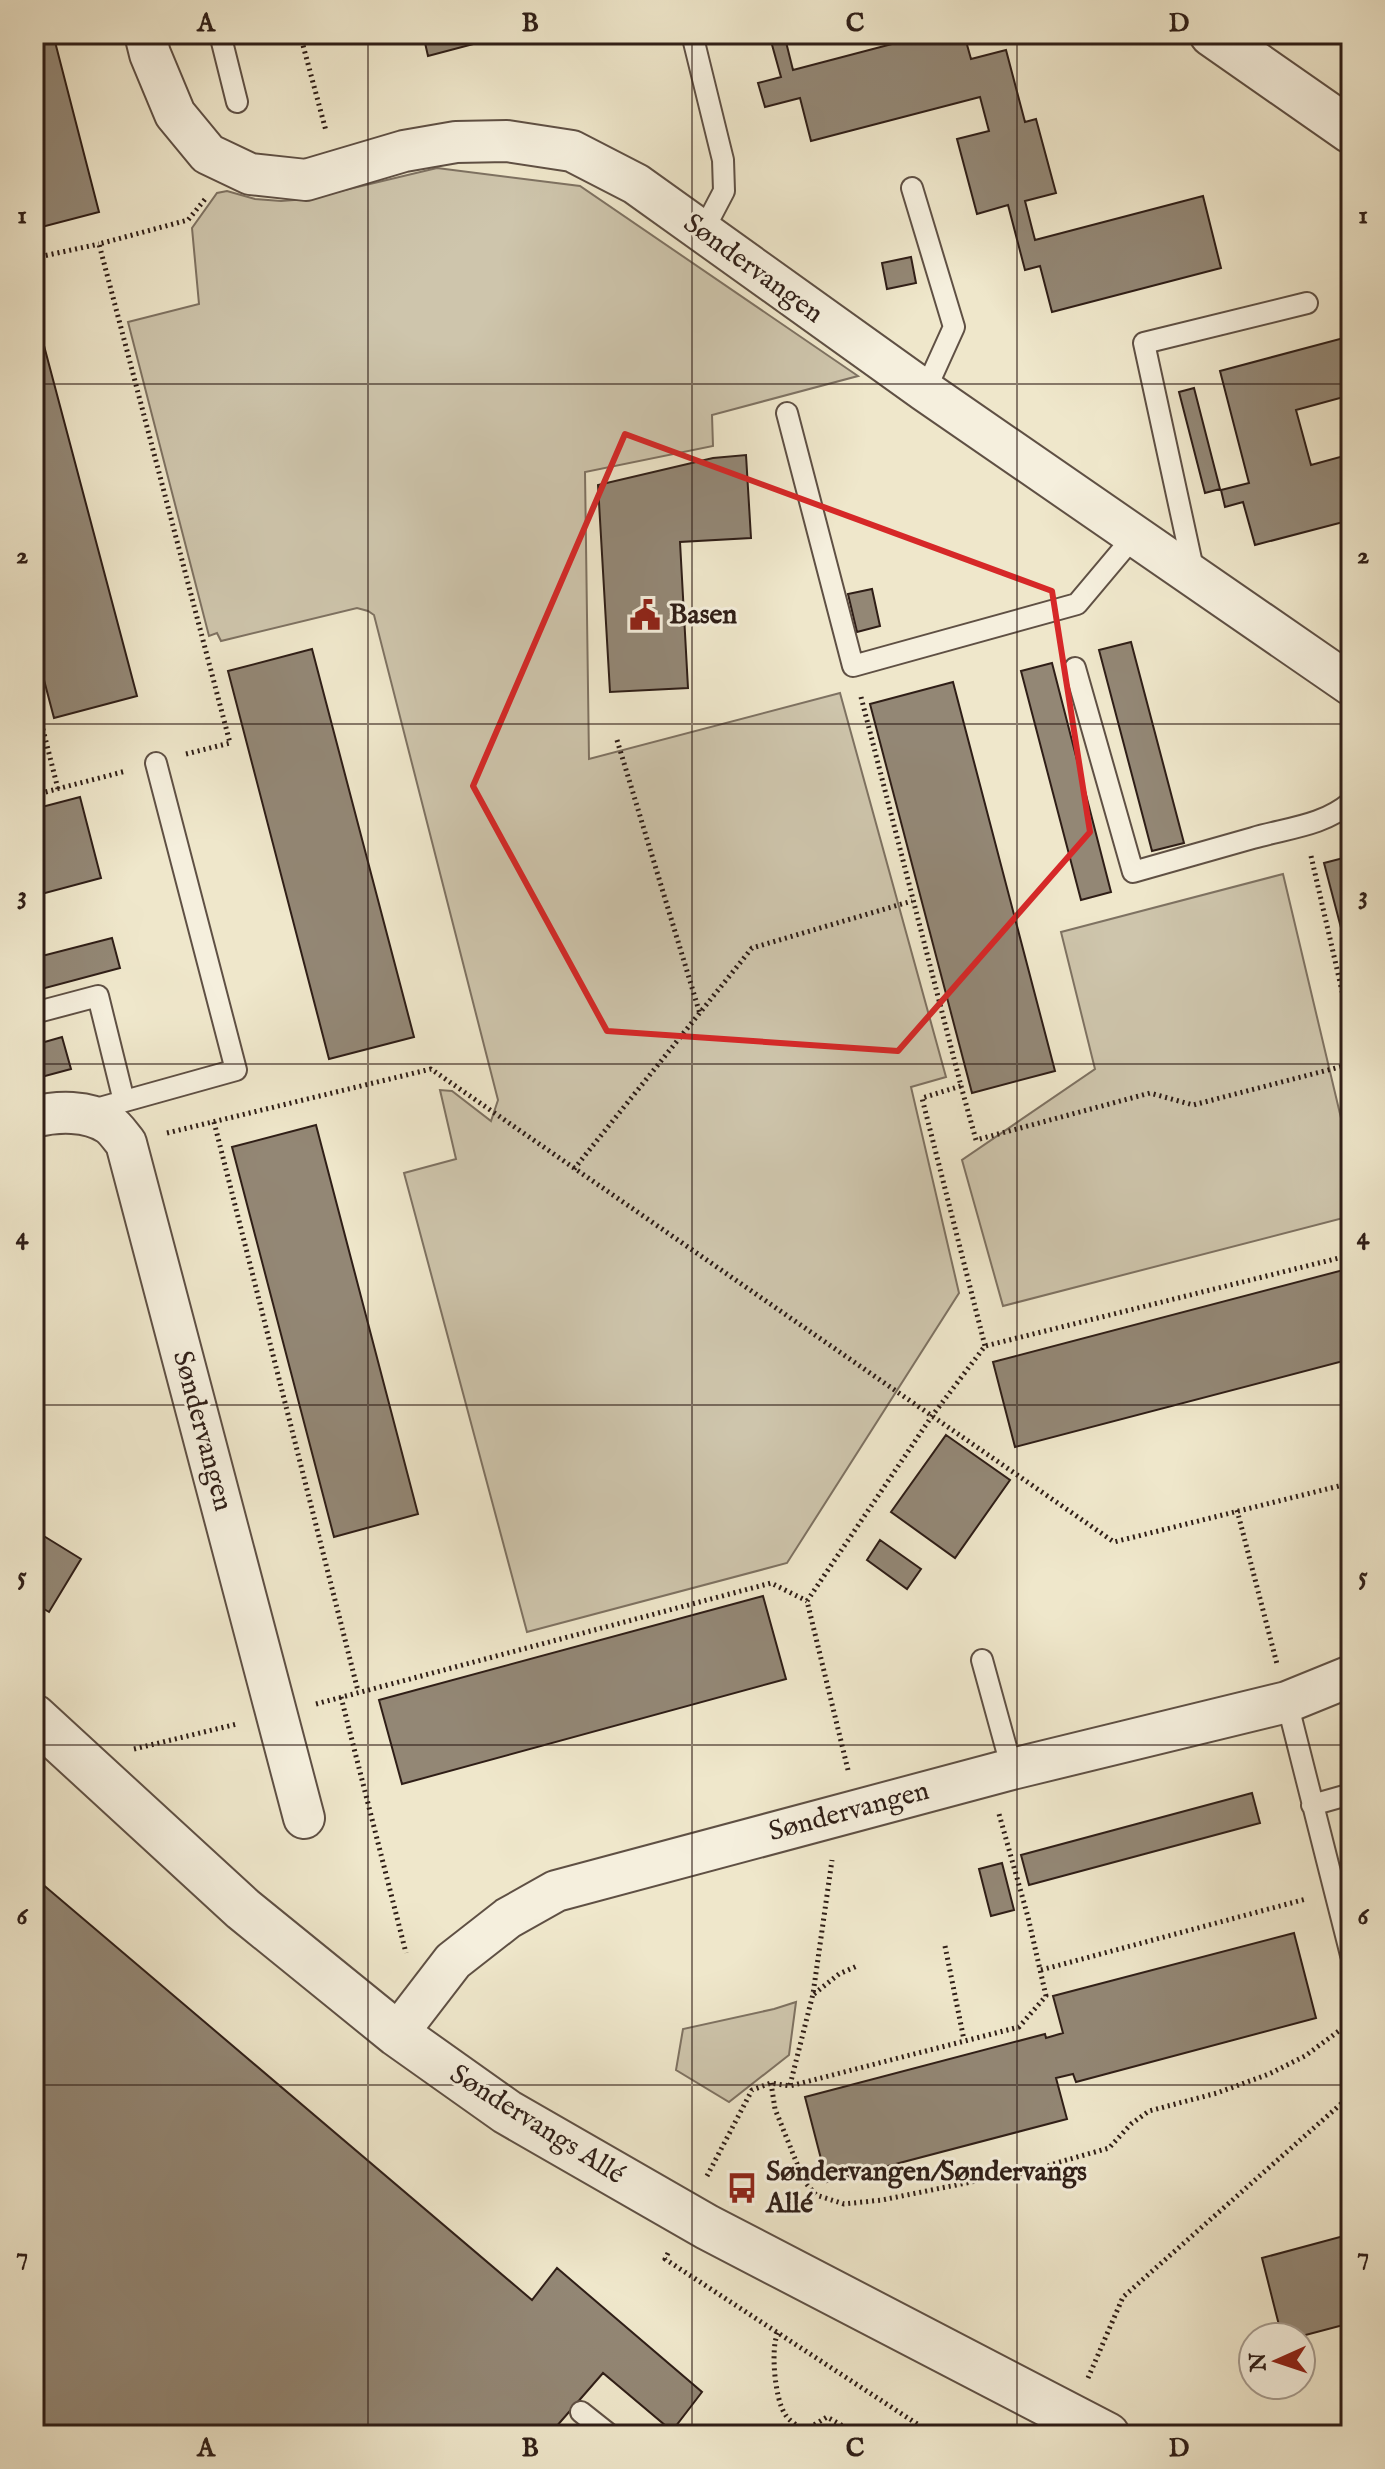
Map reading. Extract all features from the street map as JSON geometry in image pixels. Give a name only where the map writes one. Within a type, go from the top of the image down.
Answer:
[{"type":"street","name":"Søndervangen","points":[[145,34],[175,114],[208,154],[250,174],[306,180],[404,151],[456,142],[507,141],[572,151],[636,184],[925,391],[1351,685]]},
{"type":"street","points":[[1212,34],[1351,131]]},
{"type":"street","points":[[34,1117],[81,1113],[110,1124],[126,1143]]},
{"type":"street","name":"Søndervangen","points":[[126,1143],[304,1818]]},
{"type":"street","name":"Søndervangen","points":[[408,2019],[453,1961],[508,1918],[556,1891],[1000,1772],[1287,1702],[1351,1676]]},
{"type":"street","name":"Søndervangs Allé","points":[[34,1717],[243,1909],[408,2019],[507,2112],[688,2216],[1089,2425]]},
{"type":"lane","points":[[220,34],[237,102]]},
{"type":"lane","points":[[692,34],[723,160],[724,191],[702,233]]},
{"type":"lane","points":[[912,188],[954,327],[925,391]]},
{"type":"lane","points":[[1195,577],[1144,343],[1307,303]]},
{"type":"lane","points":[[787,413],[853,666],[1077,604],[1135,535]]},
{"type":"lane","points":[[1075,668],[1133,872],[1257,836],[1305,826],[1338,813],[1351,802]]},
{"type":"lane","points":[[81,1113],[236,1070],[156,763]]},
{"type":"lane","points":[[34,1013],[98,996],[124,1101]]},
{"type":"lane","points":[[982,1660],[1000,1772]]},
{"type":"lane","points":[[1287,1702],[1351,1955]]},
{"type":"lane","points":[[1312,1805],[1351,1794]]},
{"type":"lane","points":[[581,2412],[610,2435]]},
{"type":"path","points":[[300,34],[337,171]]},
{"type":"path","points":[[34,258],[188,220],[232,165]]},
{"type":"path","points":[[34,795],[230,743],[99,244]]},
{"type":"path","points":[[853,666],[976,1140],[1150,1093],[1193,1105],[1351,1064]]},
{"type":"path","points":[[34,694],[58,789]]},
{"type":"path","points":[[34,734],[44,732]]},
{"type":"path","points":[[617,740],[700,1015]]},
{"type":"path","points":[[1305,826],[1351,1030]]},
{"type":"path","points":[[574,1169],[752,948],[912,901]]},
{"type":"path","points":[[126,1143],[431,1069],[1114,1542],[1351,1483]]},
{"type":"path","points":[[961,1086],[922,1098],[985,1346]]},
{"type":"path","points":[[214,1122],[358,1691]]},
{"type":"path","points":[[790,2086],[813,1994],[848,1813],[807,1601],[932,1416],[985,1346],[1351,1255]]},
{"type":"path","points":[[1237,1510],[1287,1702]]},
{"type":"path","points":[[82,1762],[277,1715],[771,1583],[807,1601]]},
{"type":"path","points":[[341,1697],[408,2019]]},
{"type":"path","points":[[712,2166],[752,2090],[771,2083],[790,2086],[1019,2027],[1046,1996],[1000,1772]]},
{"type":"path","points":[[1041,1970],[1335,1891]]},
{"type":"path","points":[[945,1946],[964,2040]]},
{"type":"path","points":[[813,1994],[839,1974],[857,1966]]},
{"type":"path","points":[[771,2083],[775,2109],[804,2181],[816,2195],[844,2204],[882,2200],[981,2180],[1020,2177],[1109,2148],[1131,2124],[1149,2111],[1217,2093],[1269,2074],[1305,2056],[1351,2022]]},
{"type":"path","points":[[1089,2425],[1123,2297],[1351,2095]]},
{"type":"path","points":[[688,2216],[665,2259],[934,2435]]},
{"type":"path","points":[[778,2333],[774,2341],[777,2396],[784,2414],[804,2433],[827,2417],[859,2435]]},
{"type":"highlighted area","points":[[625,434],[1052,591],[1090,832],[898,1051],[607,1031],[473,786]]},
{"type":"shaded area","points":[[437,168],[580,186],[858,376],[712,415],[713,446],[585,472],[589,759],[840,693],[946,1077],[911,1087],[959,1293],[787,1563],[527,1632],[404,1173],[456,1159],[440,1090],[452,1091],[491,1121],[498,1100],[374,615],[357,608],[221,641],[217,633],[209,636],[128,322],[199,304],[192,228],[217,193],[227,191],[255,199],[281,201],[307,199]]},
{"type":"shaded area","points":[[1283,874],[1351,1160],[1351,1216],[1003,1306],[962,1160],[1095,1069],[1061,932]]},
{"type":"shaded area","points":[[796,2002],[789,2055],[729,2102],[676,2070],[683,2029]]},
{"type":"building","points":[[34,34],[53,34],[99,212],[34,229]]},
{"type":"building","points":[[423,34],[500,34],[500,37],[428,56]]},
{"type":"building","points":[[769,34],[797,34],[798,39],[786,42],[793,70],[930,34],[964,34],[971,59],[1006,50],[1025,122],[1036,119],[1056,193],[1025,201],[1035,240],[1203,196],[1221,268],[1052,312],[1040,266],[1025,270],[1008,205],[977,214],[957,139],[989,131],[980,97],[811,141],[800,98],[765,107],[758,83],[781,77]]},
{"type":"building","points":[[911,257],[916,283],[887,289],[882,263]]},
{"type":"building","points":[[34,308],[137,696],[54,718],[34,642]]},
{"type":"building","points":[[1351,336],[1351,395],[1296,410],[1311,465],[1351,454],[1351,520],[1255,545],[1243,502],[1225,507],[1221,490],[1249,483],[1220,371]]},
{"type":"building","points":[[1194,388],[1220,489],[1205,493],[1179,392]]},
{"type":"building","name":"Basen","points":[[746,455],[751,538],[680,542],[688,688],[610,692],[598,485],[713,458]]},
{"type":"building","points":[[872,589],[880,626],[857,632],[848,594]]},
{"type":"building","points":[[1131,642],[1184,843],[1152,851],[1099,650]]},
{"type":"building","points":[[312,649],[414,1037],[329,1059],[228,671]]},
{"type":"building","points":[[1052,663],[1111,892],[1081,900],[1021,671]]},
{"type":"building","points":[[953,682],[1055,1071],[972,1093],[870,704]]},
{"type":"building","points":[[80,797],[101,878],[34,896],[34,809]]},
{"type":"building","points":[[1351,856],[1351,966],[1324,863]]},
{"type":"building","points":[[112,938],[120,968],[34,991],[34,958]]},
{"type":"building","points":[[62,1037],[71,1069],[34,1079],[34,1045]]},
{"type":"building","points":[[316,1125],[418,1514],[334,1537],[232,1147]]},
{"type":"building","points":[[1351,1268],[1351,1359],[1015,1447],[993,1362]]},
{"type":"building","points":[[946,1435],[1010,1480],[955,1558],[891,1512]]},
{"type":"building","points":[[34,1530],[81,1559],[49,1612],[34,1603]]},
{"type":"building","points":[[880,1540],[921,1569],[907,1589],[867,1560]]},
{"type":"building","points":[[763,1596],[786,1679],[402,1784],[379,1700]]},
{"type":"building","points":[[1252,1793],[1260,1823],[1029,1885],[1021,1855]]},
{"type":"building","points":[[1002,1863],[1014,1910],[991,1916],[979,1869]]},
{"type":"building","points":[[34,1877],[532,2300],[557,2268],[702,2392],[672,2431],[603,2373],[549,2435],[34,2435],[34,2239],[38,2230],[34,2195]]},
{"type":"building","points":[[1294,1933],[1316,2018],[1076,2082],[1073,2074],[1056,2078],[1067,2119],[827,2182],[805,2097],[1045,2034],[1046,2038],[1063,2033],[1053,1996]]},
{"type":"building","points":[[1351,2234],[1351,2323],[1317,2332],[1317,2321],[1278,2321],[1262,2258]]},
{"type":"place","name":"Basen","points":[[645,615]]},
{"type":"place","name":"Søndervangen/Søndervangs Allé","points":[[742,2188]]}]
